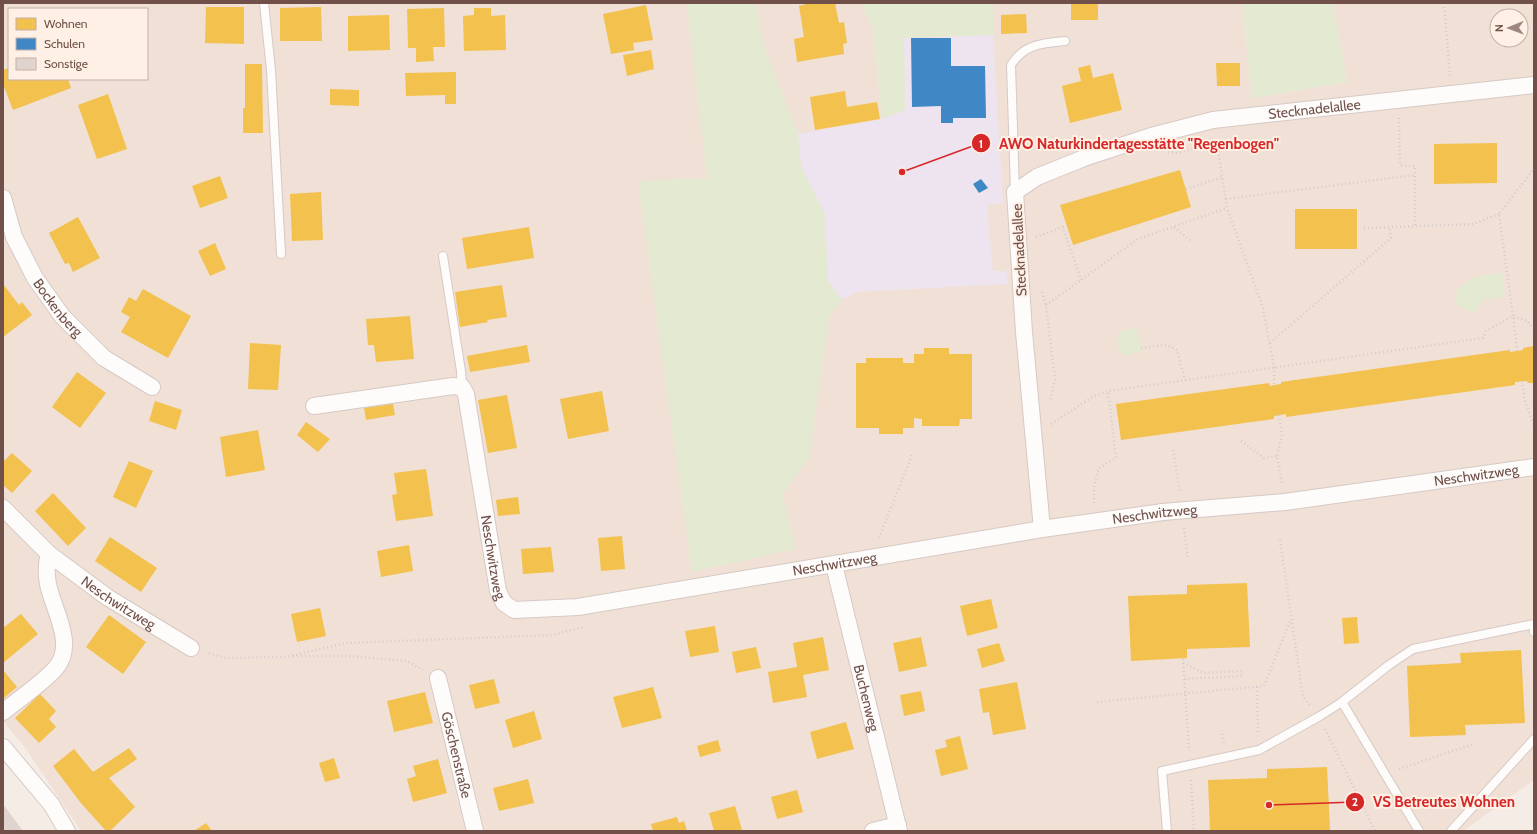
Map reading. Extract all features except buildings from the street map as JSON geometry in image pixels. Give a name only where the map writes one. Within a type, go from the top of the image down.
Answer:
[{"type":"street","name":"Stecknadelallee","points":[[1042,529],[1024,332],[1015,192],[1037,177],[1084,158],[1151,136],[1213,120],[1534,85]]},
{"type":"street","name":"Bockenberg","points":[[3,198],[14,238],[35,278],[62,316],[104,358],[152,387]]},
{"type":"street","points":[[314,406],[453,386],[462,386]]},
{"type":"street","name":"Neschwitzweg","points":[[462,386],[466,394],[498,592],[504,603],[514,610],[578,607],[1042,529],[1162,512],[1285,502],[1534,467]]},
{"type":"street","name":"Neschwitzweg","points":[[3,508],[49,554],[107,597],[191,648]]},
{"type":"street","points":[[3,712],[56,668],[64,651],[63,632],[48,585],[46,566],[49,554]]},
{"type":"street","name":"Buchenweg","points":[[834,565],[898,828]]},
{"type":"street","name":"Göschenstraße","points":[[438,678],[475,831]]},
{"type":"street","points":[[3,747],[51,804],[67,831]]},
{"type":"street","points":[[873,831],[898,828]]},
{"type":"lane","points":[[264,3],[271,70],[281,254]]},
{"type":"lane","points":[[1015,192],[1011,65],[1023,50],[1030,47],[1065,41]]},
{"type":"lane","points":[[443,256],[462,386]]},
{"type":"lane","points":[[1167,831],[1162,771],[1259,750],[1342,702],[1389,665],[1413,649],[1534,624],[1534,632]]},
{"type":"lane","points":[[1342,702],[1419,831]]},
{"type":"lane","points":[[1451,831],[1534,739]]},
{"type":"path","points":[[1444,3],[1452,94]]},
{"type":"path","points":[[1395,100],[1399,118],[1400,165],[1415,166],[1415,226]]},
{"type":"path","points":[[1213,120],[1227,208],[1263,308],[1274,367],[1274,386]]},
{"type":"path","points":[[1364,228],[1473,224],[1499,214],[1534,169]]},
{"type":"path","points":[[1226,199],[1415,175]]},
{"type":"path","points":[[1186,189],[1223,177]]},
{"type":"path","points":[[1046,305],[1138,239],[1227,208]]},
{"type":"path","points":[[1499,214],[1517,351]]},
{"type":"path","points":[[1033,237],[1063,227],[1081,280]]},
{"type":"path","points":[[1174,227],[1191,241]]},
{"type":"path","points":[[1269,344],[1391,238],[1390,227]]},
{"type":"path","points":[[1041,291],[1046,305],[1055,379],[1050,406]]},
{"type":"path","points":[[1513,316],[1527,321],[1534,329]]},
{"type":"path","points":[[1048,420],[1047,428],[1094,396],[1108,392],[1483,338],[1486,332],[1513,316]]},
{"type":"path","points":[[1141,348],[1166,345],[1177,350],[1185,380]]},
{"type":"path","points":[[1522,381],[1525,401],[1534,422],[1534,427]]},
{"type":"path","points":[[1093,522],[1094,486],[1099,468],[1116,458],[1108,392]]},
{"type":"path","points":[[1279,415],[1282,435],[1277,456],[1285,502]]},
{"type":"path","points":[[1241,441],[1264,458],[1277,456]]},
{"type":"path","points":[[885,540],[878,541],[912,454]]},
{"type":"path","points":[[1280,540],[1303,697],[1320,716],[1375,831]]},
{"type":"path","points":[[1097,702],[1264,686],[1292,618]]},
{"type":"path","points":[[286,657],[347,643],[552,635],[591,625]]},
{"type":"path","points":[[191,648],[226,658],[348,656],[407,661]]},
{"type":"path","points":[[1183,659],[1185,694]]},
{"type":"path","points":[[1183,663],[1204,673],[1242,671],[1243,676],[1184,679]]},
{"type":"path","points":[[1257,687],[1259,750]]},
{"type":"path","points":[[1386,774],[1474,744]]},
{"type":"shaded area","points":[[3,3],[862,3],[873,29],[882,119],[904,38],[993,35],[993,3],[1242,3],[1252,98],[1347,82],[1333,3],[1534,3],[1534,780],[1463,831],[81,831],[24,746],[3,721]]},
{"type":"shaded area","points":[[993,35],[1003,203],[987,205],[993,271],[1006,271],[1008,284],[856,292],[842,300],[828,281],[825,215],[801,166],[798,134],[882,119],[905,110],[904,38]]},
{"type":"green space","points":[[687,3],[756,3],[763,44],[798,134],[801,166],[825,215],[828,281],[842,300],[829,317],[809,457],[783,494],[795,549],[692,572],[638,181],[707,178]]},
{"type":"green space","points":[[862,3],[993,3],[993,35],[904,38],[905,110],[882,119],[873,29]]},
{"type":"green space","points":[[1242,3],[1333,3],[1347,82],[1252,98]]},
{"type":"green space","points":[[1502,272],[1505,297],[1483,300],[1474,313],[1456,304],[1457,289],[1475,277]]},
{"type":"green space","points":[[1137,328],[1142,352],[1126,356],[1122,354],[1118,348],[1117,342],[1120,333],[1123,330]]},
{"type":"place","name":"AWO Naturkindertagesstätte \"Regenbogen\"","points":[[902,172]]},
{"type":"place","name":"VS Betreutes Wohnen","points":[[1269,805]]}]
